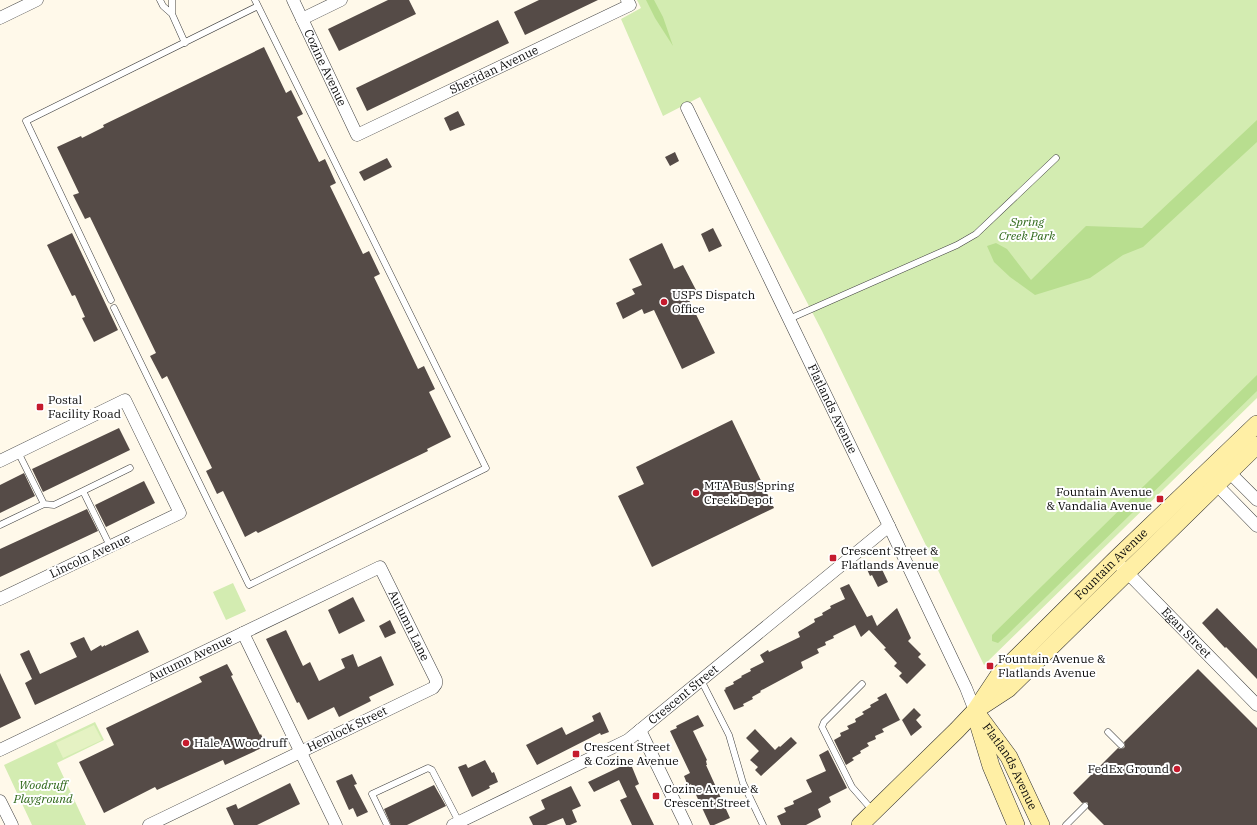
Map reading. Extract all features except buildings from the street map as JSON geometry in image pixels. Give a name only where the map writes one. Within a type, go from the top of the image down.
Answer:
[{"type":"main road","name":"Fountain Avenue","points":[[1224,467],[1257,424]]},
{"type":"main road","name":"Fountain Avenue","points":[[860,825],[958,730],[975,711],[1008,689],[1121,566],[1211,479],[1224,467],[1257,445]]},
{"type":"main road","name":"Flatlands Avenue","points":[[975,711],[991,766],[1016,825]]},
{"type":"main road","name":"Flatlands Avenue","points":[[975,711],[1009,757],[1041,825]]},
{"type":"street","points":[[0,18],[37,0]]},
{"type":"street","name":"Cozine Avenue","points":[[293,0],[357,135]]},
{"type":"street","points":[[302,19],[341,0]]},
{"type":"street","name":"Sheridan Avenue","points":[[357,135],[628,2]]},
{"type":"street","name":"Flatlands Avenue","points":[[687,108],[889,526],[966,688],[975,711]]},
{"type":"street","name":"Lincoln Avenue","points":[[0,599],[180,513],[125,400],[18,452]]},
{"type":"street","points":[[0,461],[18,452]]},
{"type":"street","points":[[1224,467],[1257,500]]},
{"type":"street","points":[[1211,479],[1257,526]]},
{"type":"street","name":"Crescent Street","points":[[456,824],[628,740],[889,526]]},
{"type":"street","name":"Egan Street","points":[[1121,566],[1257,705]]},
{"type":"street","name":"Autumn Avenue","points":[[0,750],[380,567]]},
{"type":"street","name":"Autumn Lane","points":[[380,567],[436,680],[436,684]]},
{"type":"street","points":[[243,633],[336,825]]},
{"type":"street","name":"Hemlock Street","points":[[149,825],[433,688],[436,684]]},
{"type":"street","points":[[640,730],[686,825]]},
{"type":"street","points":[[0,801],[12,825]]},
{"type":"lane","points":[[160,0],[163,6],[172,14],[185,42]]},
{"type":"lane","points":[[172,0],[172,14]]},
{"type":"lane","points":[[111,300],[26,121],[185,42],[257,3],[486,468],[248,585],[114,308]]},
{"type":"lane","points":[[789,319],[957,245],[976,234],[1056,158]]},
{"type":"lane","points":[[18,452],[44,504]]},
{"type":"lane","points":[[0,525],[44,504],[54,505],[130,468]]},
{"type":"lane","points":[[83,490],[110,546]]},
{"type":"lane","points":[[701,679],[729,735],[743,783],[763,825]]},
{"type":"lane","points":[[862,684],[824,722],[822,727],[852,787],[874,812]]},
{"type":"lane","points":[[1108,732],[1121,745]]},
{"type":"lane","points":[[387,825],[372,794],[428,768],[432,770],[456,824]]},
{"type":"lane","points":[[1066,825],[1085,806]]},
{"type":"green space","name":"Spring Creek Park","points":[[637,0],[1257,0],[1257,398],[984,665],[822,331],[700,97],[663,116],[621,19],[641,8]]},
{"type":"green space","points":[[646,0],[654,0],[663,17],[673,46],[655,18]]},
{"type":"green space","points":[[1257,120],[1257,142],[1143,247],[1123,255],[1090,278],[1035,295],[1010,277],[994,262],[987,246],[996,243],[1007,249],[1031,280],[1086,226],[1142,228]]},
{"type":"green space","points":[[1257,375],[1257,391],[1006,636],[998,643],[992,641],[992,635]]},
{"type":"green space","points":[[233,583],[246,611],[226,620],[213,592]]},
{"type":"green space","name":"Woodruff Playground","points":[[95,722],[104,740],[57,763],[86,825],[32,825],[4,765]]},
{"type":"green space","points":[[94,725],[102,740],[63,758],[56,743]]},
{"type":"place","name":"USPS Dispatch Office","points":[[664,302]]},
{"type":"place","name":"Postal Facility Road","points":[[40,407]]},
{"type":"place","name":"MTA Bus Spring Creek Depot","points":[[696,493]]},
{"type":"place","name":"Fountain Avenue & Vandalia Avenue","points":[[1160,499]]},
{"type":"place","name":"Crescent Street & Flatlands Avenue","points":[[833,558]]},
{"type":"place","name":"Fountain Avenue & Flatlands Avenue","points":[[990,666]]},
{"type":"place","name":"Hale A Woodruff","points":[[186,743]]},
{"type":"place","name":"Crescent Street & Cozine Avenue","points":[[576,754]]},
{"type":"place","name":"FedEx Ground","points":[[1177,769]]},
{"type":"place","name":"Cozine Avenue & Crescent Street","points":[[656,796]]}]
